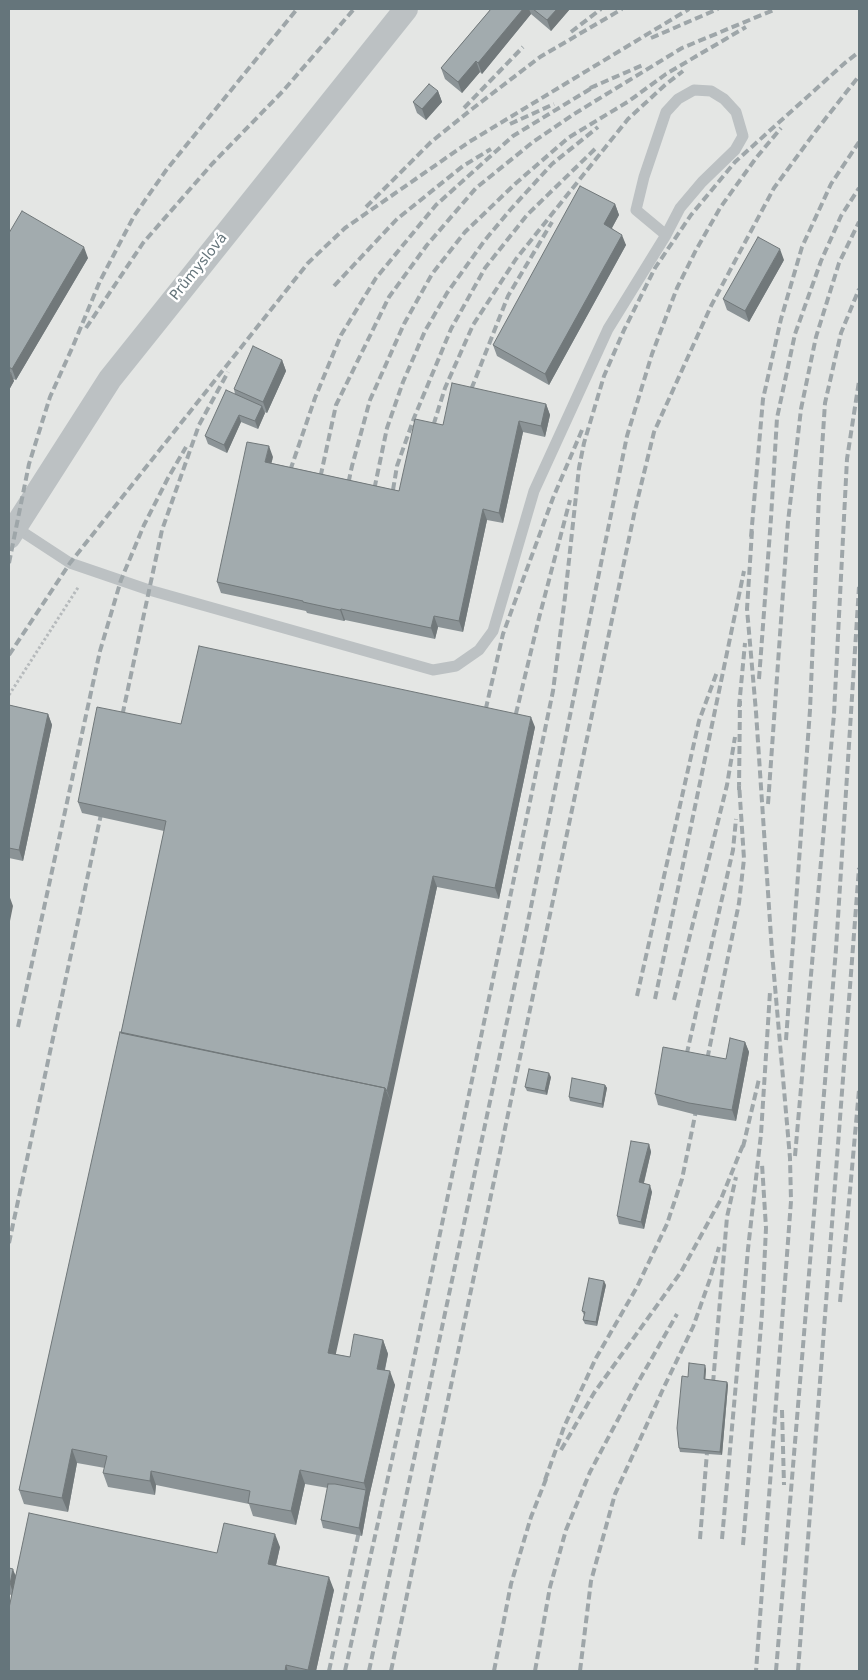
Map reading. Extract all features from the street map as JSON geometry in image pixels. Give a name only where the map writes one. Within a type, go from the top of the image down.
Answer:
[{"type":"street","name":"Průmyslová","points":[[12,532],[110,379],[406,9]]},
{"type":"lane","points":[[12,532],[70,563],[149,590],[433,670],[456,666],[479,650],[493,631],[534,491],[608,329],[666,235],[680,208],[702,182],[735,150],[742,136],[736,112],[724,99],[711,91],[694,90],[678,99],[666,112],[644,177],[636,210],[666,235]]},
{"type":"path","points":[[9,695],[89,569]]},
{"type":"shaded area","points":[[9,9],[859,9],[859,1671],[9,1671]]},
{"type":"building","points":[[491,9],[523,9],[478,63],[476,61],[458,82],[441,68]]},
{"type":"building","points":[[533,9],[557,9],[547,20]]},
{"type":"building","points":[[429,84],[438,91],[422,109],[413,102]]},
{"type":"building","points":[[580,186],[615,204],[604,224],[622,235],[545,374],[493,345]]},
{"type":"building","points":[[22,211],[84,247],[12,369],[9,367],[9,233]]},
{"type":"building","points":[[758,237],[780,249],[745,311],[723,299]]},
{"type":"building","points":[[253,346],[282,360],[263,402],[234,389]]},
{"type":"building","points":[[452,383],[546,404],[541,426],[519,421],[499,513],[483,509],[459,621],[434,616],[431,628],[340,610],[217,582],[247,442],[269,446],[265,462],[399,491],[415,419],[443,425]]},
{"type":"building","points":[[226,390],[262,406],[255,421],[239,415],[224,445],[205,436]]},
{"type":"building","points":[[199,646],[531,717],[495,888],[433,876],[387,1091],[385,1088],[121,1033],[166,821],[78,802],[97,707],[181,724]]},
{"type":"building","points":[[9,705],[48,714],[19,850],[9,848]]},
{"type":"building","points":[[120,1032],[385,1088],[328,1353],[350,1357],[354,1334],[383,1340],[377,1369],[390,1371],[364,1483],[300,1470],[291,1511],[248,1503],[250,1491],[151,1471],[150,1481],[103,1473],[107,1456],[72,1449],[62,1498],[19,1490]]},
{"type":"building","points":[[730,1038],[745,1042],[732,1110],[689,1103],[655,1094],[663,1047],[726,1059]]},
{"type":"building","points":[[529,1069],[549,1073],[545,1091],[525,1087]]},
{"type":"building","points":[[572,1078],[605,1085],[602,1104],[569,1097]]},
{"type":"building","points":[[631,1141],[649,1144],[639,1182],[650,1185],[641,1222],[617,1216]]},
{"type":"building","points":[[589,1278],[604,1281],[596,1322],[583,1320],[585,1312],[582,1311]]},
{"type":"building","points":[[689,1363],[705,1365],[704,1379],[727,1382],[720,1452],[679,1448],[677,1428],[682,1376],[688,1377]]},
{"type":"building","points":[[328,1484],[366,1490],[359,1528],[321,1520]]},
{"type":"building","points":[[29,1513],[217,1553],[224,1523],[275,1534],[268,1564],[329,1577],[308,1670],[286,1665],[285,1671],[9,1671],[9,1608]]},
{"type":"building","points":[[9,1568],[13,1569],[10,1584],[9,1584]]},
{"type":"railway","points":[[9,563],[29,464],[50,397],[100,281],[134,216],[167,169],[297,9]]},
{"type":"railway","points":[[86,328],[143,243],[212,164],[283,91],[354,9]]},
{"type":"railway","points":[[571,32],[601,9]]},
{"type":"railway","points":[[366,207],[431,142],[472,109],[540,57],[622,9]]},
{"type":"railway","points":[[9,655],[70,563],[308,263],[345,228],[469,142],[689,9]]},
{"type":"railway","points":[[651,38],[718,9]]},
{"type":"railway","points":[[318,488],[336,405],[389,297],[427,245],[476,188],[533,142],[574,114],[682,48],[776,9]]},
{"type":"railway","points":[[346,494],[370,400],[404,324],[432,274],[465,232],[515,184],[568,138],[629,101],[666,74],[746,27]]},
{"type":"railway","points":[[464,108],[523,47]]},
{"type":"railway","points":[[345,1671],[407,1392],[553,691],[579,468],[584,443],[604,376],[624,330],[655,268],[691,215],[735,162],[859,52]]},
{"type":"railway","points":[[590,88],[643,65]]},
{"type":"railway","points":[[430,436],[445,388],[473,325],[516,259],[628,119],[683,71]]},
{"type":"railway","points":[[391,1671],[635,510],[654,432],[711,306],[774,188],[859,76]]},
{"type":"railway","points":[[288,482],[315,398],[341,335],[376,278],[436,205],[513,136],[595,86]]},
{"type":"railway","points":[[510,124],[554,104]]},
{"type":"railway","points":[[372,500],[387,428],[403,382],[425,331],[447,293],[485,240],[511,209],[552,164],[598,127]]},
{"type":"railway","points":[[369,1671],[523,946],[627,436],[652,354],[677,288],[720,208],[756,158],[781,128]]},
{"type":"railway","points":[[751,537],[763,399],[781,319],[802,247],[831,184],[859,142]]},
{"type":"railway","points":[[391,502],[397,466],[414,418],[451,329],[485,268],[527,215],[596,148]]},
{"type":"railway","points":[[334,286],[397,219],[463,166],[491,149]]},
{"type":"railway","points":[[759,679],[777,418],[795,334],[821,261],[841,216],[859,188]]},
{"type":"railway","points":[[467,400],[508,296],[552,222]]},
{"type":"railway","points":[[768,804],[788,522],[801,409],[816,337],[839,263],[859,222]]},
{"type":"railway","points":[[786,1040],[810,710],[819,495],[825,403],[841,333],[859,289]]},
{"type":"railway","points":[[120,726],[162,530],[199,425],[228,372]]},
{"type":"railway","points":[[795,1156],[834,714],[847,459],[859,381]]},
{"type":"railway","points":[[483,721],[503,634],[553,498],[582,430]]},
{"type":"railway","points":[[18,1027],[100,651],[121,580],[144,525],[186,447]]},
{"type":"railway","points":[[513,726],[570,500]]},
{"type":"railway","points":[[752,531],[747,609],[772,952],[790,1158],[791,1201],[756,1671]]},
{"type":"railway","points":[[655,999],[744,571]]},
{"type":"railway","points":[[776,1671],[836,949],[859,587]]},
{"type":"railway","points":[[739,707],[745,643]]},
{"type":"railway","points":[[637,996],[699,721],[717,672]]},
{"type":"railway","points":[[739,790],[740,701]]},
{"type":"railway","points":[[674,1000],[727,785],[735,737]]},
{"type":"railway","points":[[705,1070],[739,903],[744,859],[739,783]]},
{"type":"railway","points":[[9,1243],[103,805]]},
{"type":"railway","points":[[684,1066],[733,850],[736,819]]},
{"type":"railway","points":[[798,1671],[859,868]]},
{"type":"railway","points":[[722,1539],[748,1249],[761,1134],[770,992]]},
{"type":"railway","points":[[743,1147],[759,1079]]},
{"type":"railway","points":[[840,1302],[859,1090]]},
{"type":"railway","points":[[545,1480],[564,1427],[596,1358],[637,1287],[667,1224],[682,1179],[698,1101]]},
{"type":"railway","points":[[561,1450],[594,1393],[681,1272],[721,1199],[745,1140]]},
{"type":"railway","points":[[743,1545],[762,1313],[766,1228],[762,1164]]},
{"type":"railway","points":[[712,1395],[727,1217],[736,1177]]},
{"type":"railway","points":[[580,1671],[591,1581],[615,1494],[693,1327],[719,1247]]},
{"type":"railway","points":[[535,1671],[550,1587],[566,1530],[590,1472],[677,1314]]},
{"type":"railway","points":[[782,1410],[784,1485]]},
{"type":"railway","points":[[700,1539],[708,1440]]},
{"type":"railway","points":[[494,1671],[511,1584],[531,1517],[548,1474]]},
{"type":"railway","points":[[329,1671],[361,1522]]}]
